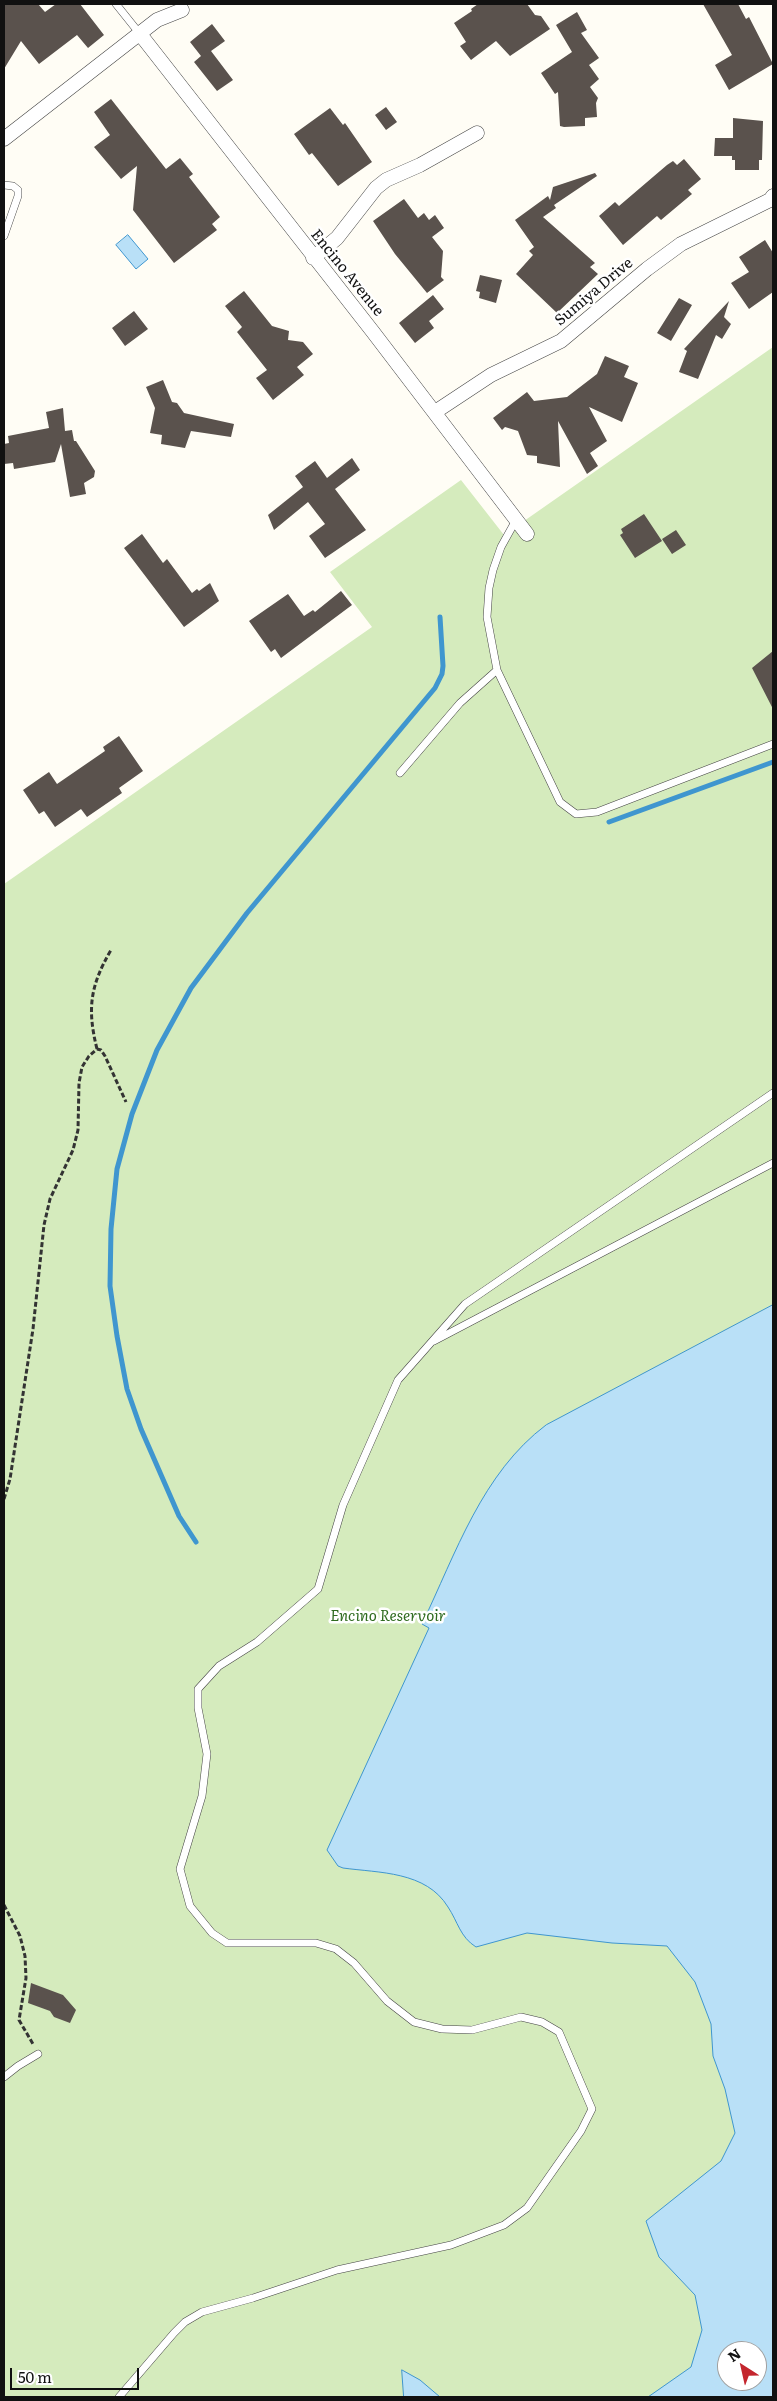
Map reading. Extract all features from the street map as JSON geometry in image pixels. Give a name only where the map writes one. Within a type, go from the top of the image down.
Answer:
[{"type":"street","points":[[4,139],[157,20],[182,10]]},
{"type":"street","name":"Encino Avenue","points":[[140,34],[435,412],[526,534]]},
{"type":"street","points":[[313,258],[337,238],[376,188],[386,180],[420,166],[476,133]]},
{"type":"street","name":"Sumiya Drive","points":[[435,412],[492,375],[561,341],[647,269],[681,244],[770,200],[773,196]]},
{"type":"lane","points":[[116,4],[140,34]]},
{"type":"lane","points":[[4,185],[13,186],[18,190],[18,196],[4,236]]},
{"type":"lane","points":[[516,520],[501,547],[489,588],[487,617],[496,670],[560,802],[576,814],[596,812],[773,744]]},
{"type":"lane","points":[[400,773],[460,704],[496,670]]},
{"type":"lane","points":[[119,2397],[174,2333],[185,2322],[202,2312],[253,2298],[336,2270],[451,2245],[504,2225],[527,2208],[581,2131],[592,2109],[559,2032],[542,2022],[521,2017],[472,2030],[442,2029],[414,2022],[387,2001],[354,1963],[336,1949],[316,1943],[227,1943],[212,1933],[190,1906],[180,1869],[202,1796],[207,1754],[198,1708],[198,1688],[219,1666],[257,1642],[318,1590],[343,1505],[383,1410],[398,1380],[465,1304],[773,1093]]},
{"type":"lane","points":[[430,1344],[773,1163]]},
{"type":"lane","points":[[4,2078],[18,2066],[38,2054]]},
{"type":"path","points":[[97,1049],[92,1029],[90,1006],[98,973],[111,950]]},
{"type":"path","points":[[97,1049],[102,1050],[126,1102]]},
{"type":"path","points":[[4,1499],[10,1479],[32,1329],[44,1225],[50,1199],[73,1150],[78,1130],[79,1084],[82,1067],[89,1056],[97,1049]]},
{"type":"path","points":[[4,1905],[20,1936],[24,1956],[26,1978],[18,2020],[38,2054]]},
{"type":"green space","name":"Encino Reservoir","points":[[773,347],[773,2397],[4,2397],[4,884],[372,627],[330,572],[461,480],[504,535]]},
{"type":"water","points":[[128,235],[148,259],[136,269],[116,245]]},
{"type":"water","name":"Encino Reservoir","points":[[773,1305],[773,2397],[648,2397],[691,2367],[702,2330],[695,2295],[659,2257],[646,2221],[721,2161],[735,2133],[725,2089],[713,2056],[711,2024],[695,1982],[667,1946],[612,1943],[527,1933],[476,1947],[466,1939],[439,1895],[427,1886],[401,1876],[343,1868],[338,1866],[327,1850],[429,1628],[422,1624],[459,1542],[488,1490],[504,1466],[524,1444],[546,1425]]},
{"type":"water","points":[[402,2370],[420,2380],[440,2397],[404,2397]]},
{"type":"building","points":[[4,4],[38,4],[45,12],[56,4],[80,4],[104,35],[88,48],[77,35],[39,64],[21,41],[4,69]]},
{"type":"building","points":[[478,4],[527,4],[535,15],[541,16],[550,29],[510,56],[496,41],[471,60],[460,46],[466,42],[454,23],[472,11],[471,9]]},
{"type":"building","points":[[703,4],[738,4],[746,19],[749,17],[773,64],[729,90],[715,65],[732,55]]},
{"type":"building","points":[[577,12],[587,30],[581,33],[599,58],[589,65],[599,79],[590,87],[598,98],[596,103],[597,117],[585,118],[585,126],[564,127],[560,126],[558,92],[555,94],[541,73],[572,52],[556,25]]},
{"type":"building","points":[[212,24],[225,41],[211,51],[233,80],[217,91],[194,62],[201,56],[190,42]]},
{"type":"building","points":[[111,99],[166,169],[180,158],[193,174],[189,177],[220,217],[212,224],[217,230],[174,263],[133,210],[137,166],[121,179],[94,147],[110,135],[94,112]]},
{"type":"building","points":[[386,107],[397,122],[386,130],[375,115]]},
{"type":"building","points":[[330,108],[343,125],[345,123],[372,162],[338,186],[312,153],[309,155],[294,134]]},
{"type":"building","points":[[733,118],[763,121],[762,160],[759,160],[759,170],[735,170],[735,160],[732,160],[732,156],[714,156],[715,138],[733,138]]},
{"type":"building","points":[[684,159],[701,179],[688,190],[692,194],[661,220],[657,216],[623,245],[599,216],[615,202],[619,206],[667,165],[673,161],[677,165]]},
{"type":"building","points":[[595,173],[597,176],[554,205],[556,208],[543,217],[595,263],[590,267],[598,274],[557,313],[516,274],[533,255],[529,251],[534,247],[515,220],[548,196],[550,200],[553,187]]},
{"type":"building","points":[[404,199],[418,218],[424,213],[429,220],[435,215],[444,228],[432,237],[443,251],[441,277],[444,280],[427,293],[395,254],[373,221]]},
{"type":"building","points":[[765,240],[773,253],[773,292],[749,309],[731,283],[749,272],[739,257]]},
{"type":"building","points":[[480,275],[502,280],[496,303],[479,298],[480,292],[476,291]]},
{"type":"building","points":[[244,291],[272,326],[289,331],[288,340],[303,342],[313,354],[297,367],[304,375],[273,400],[256,378],[267,370],[237,332],[242,327],[225,306]]},
{"type":"building","points":[[433,295],[444,309],[429,321],[434,328],[415,343],[399,323]]},
{"type":"building","points":[[679,298],[692,305],[671,341],[657,333]]},
{"type":"building","points":[[729,301],[724,317],[731,324],[722,339],[716,335],[698,379],[679,372],[687,351],[684,349]]},
{"type":"building","points":[[134,311],[148,329],[125,346],[112,328]]},
{"type":"building","points":[[605,356],[629,366],[624,377],[638,383],[622,422],[589,407],[607,441],[590,453],[598,466],[587,474],[558,421],[560,467],[537,463],[537,456],[527,455],[518,431],[505,427],[502,430],[493,418],[527,392],[534,401],[567,397],[597,374]]},
{"type":"building","points":[[163,380],[172,402],[177,403],[184,413],[234,424],[231,437],[191,431],[185,448],[161,444],[162,435],[150,433],[155,408],[146,387]]},
{"type":"building","points":[[63,408],[65,431],[72,430],[74,441],[76,441],[95,471],[94,477],[84,483],[86,494],[70,497],[61,444],[55,462],[14,469],[13,463],[4,464],[4,444],[9,443],[8,436],[49,428],[46,412]]},
{"type":"building","points":[[352,458],[360,470],[335,489],[366,530],[325,558],[309,536],[325,524],[308,502],[274,530],[268,515],[303,487],[295,476],[315,461],[327,478]]},
{"type":"building","points":[[644,514],[662,541],[635,558],[620,535],[623,533],[621,529]]},
{"type":"building","points":[[676,530],[686,545],[672,554],[662,539]]},
{"type":"building","points":[[142,534],[163,563],[167,559],[192,593],[197,589],[199,591],[210,583],[219,601],[184,627],[124,548]]},
{"type":"building","points":[[341,591],[352,605],[281,658],[275,649],[271,652],[249,621],[288,594],[304,616],[313,610],[315,612]]},
{"type":"building","points":[[773,651],[773,709],[752,668]]},
{"type":"building","points":[[119,736],[143,771],[119,788],[122,793],[87,817],[81,809],[55,827],[44,811],[39,814],[23,790],[49,772],[57,784],[105,751],[103,747]]},
{"type":"building","points":[[31,1983],[63,1995],[76,2010],[70,2023],[54,2017],[50,2011],[28,2003]]},
{"type":"waterway","points":[[196,1542],[179,1516],[141,1429],[127,1389],[110,1286],[111,1229],[117,1169],[132,1114],[157,1050],[191,988],[247,913],[435,688],[442,674],[443,666],[440,617]]},
{"type":"waterway","points":[[609,822],[773,762]]}]
